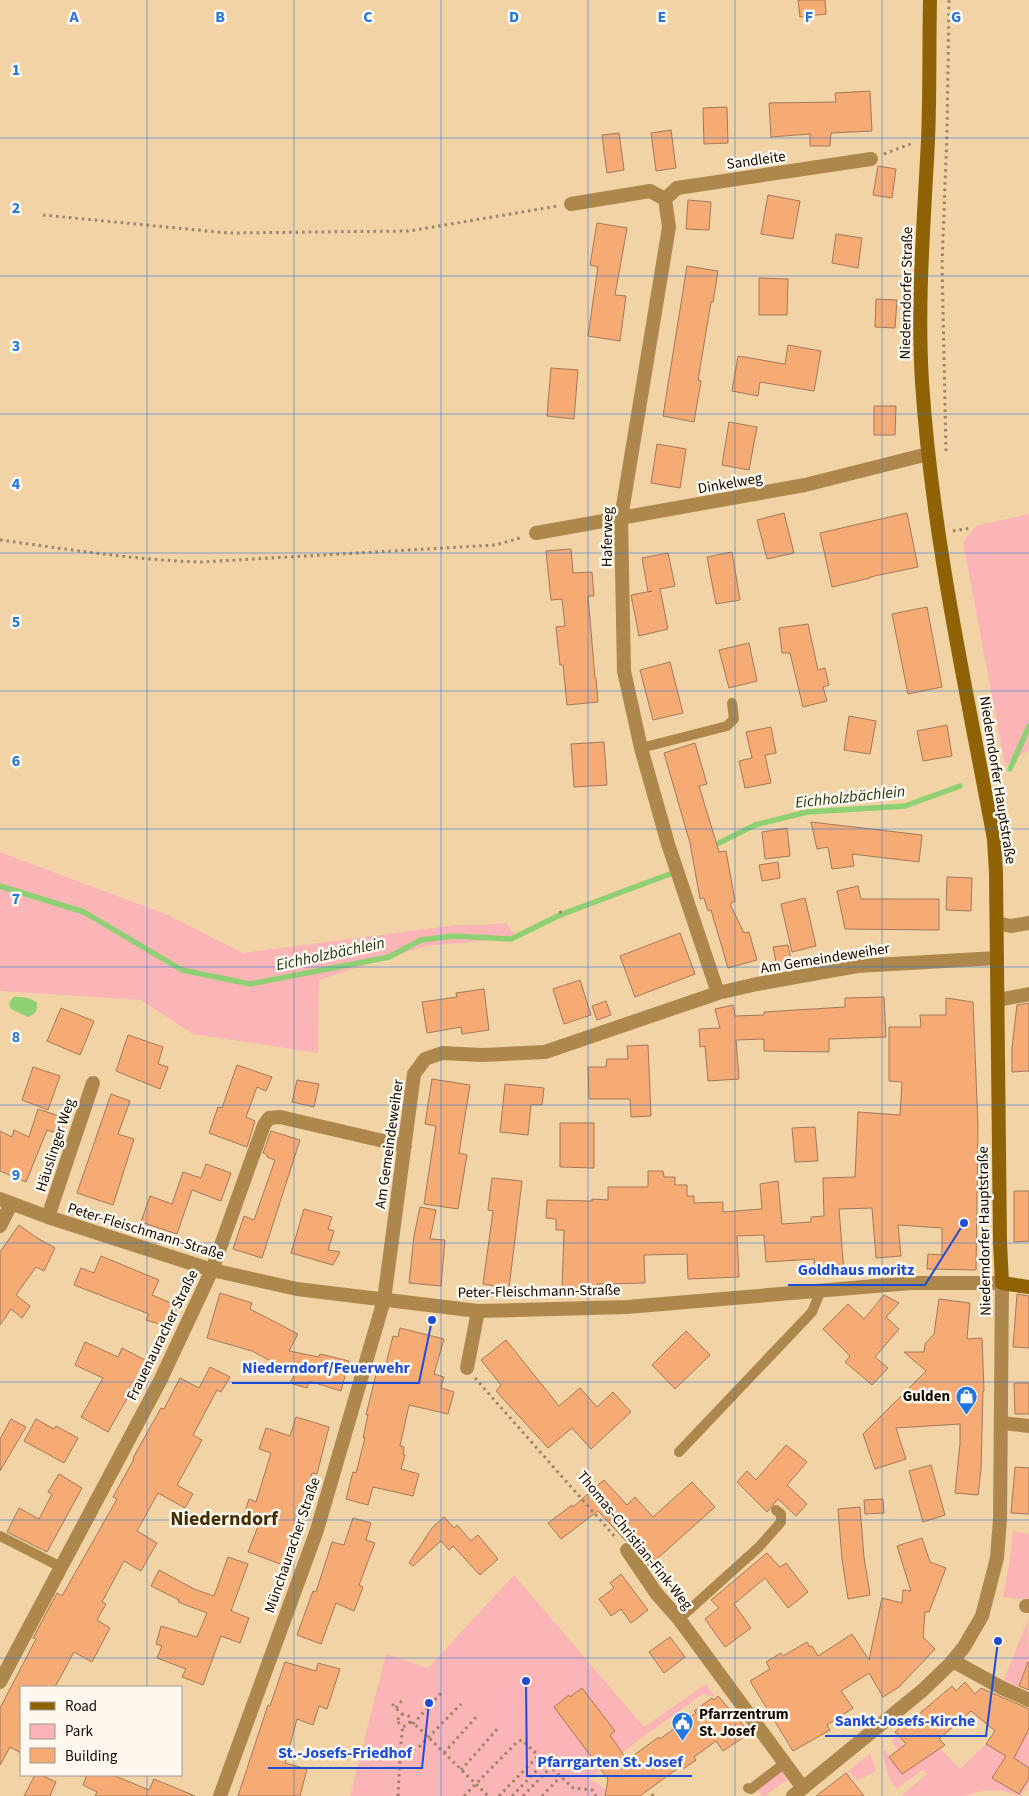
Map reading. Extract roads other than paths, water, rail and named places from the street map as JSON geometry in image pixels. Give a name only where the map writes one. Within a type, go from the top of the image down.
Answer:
[{"type":"main road","name":"Niederndorfer Straße","points":[[930,0],[928,137],[920,320],[922,380],[928,454],[947,585]]},
{"type":"main road","name":"Niederndorfer Hauptstraße","points":[[947,585],[994,840],[1002,1284]]},
{"type":"main road","points":[[1002,1284],[1029,1287]]},
{"type":"street","name":"Sandleite","points":[[666,198],[677,188],[872,160]]},
{"type":"street","points":[[571,204],[650,191],[666,198]]},
{"type":"street","name":"Haferweg","points":[[666,198],[669,227],[621,518],[624,671],[641,748],[668,844],[718,993]]},
{"type":"street","name":"Dinkelweg","points":[[536,533],[806,485],[928,454]]},
{"type":"street","points":[[997,924],[1011,926],[1029,923]]},
{"type":"street","name":"Am Gemeindeweiher","points":[[384,1300],[414,1074],[425,1059],[442,1053],[482,1055],[545,1052],[718,993],[858,966],[997,958]]},
{"type":"street","points":[[998,1000],[1029,994]]},
{"type":"street","name":"Häuslinger Weg","points":[[48,1217],[93,1083]]},
{"type":"street","name":"Frauenauracher Straße","points":[[0,1682],[160,1381],[212,1270],[264,1125],[269,1118],[280,1117],[405,1146]]},
{"type":"street","points":[[0,1226],[6,1201]]},
{"type":"street","name":"Peter-Fleischmann-Straße","points":[[6,1201],[48,1217],[212,1270],[297,1290],[478,1311],[627,1307],[911,1283],[1002,1284]]},
{"type":"street","name":"Niederndorfer Hauptstraße","points":[[798,1792],[923,1690],[952,1661],[973,1634],[982,1616],[993,1580],[1000,1519],[1002,1284]]},
{"type":"street","name":"Münchauracher Straße","points":[[220,1796],[316,1530],[384,1300]]},
{"type":"street","points":[[466,1368],[478,1311]]},
{"type":"street","points":[[1002,1422],[1029,1426]]},
{"type":"street","name":"Thomas-Christian-Fink-Weg","points":[[627,1550],[656,1593],[679,1619],[784,1763],[798,1792]]},
{"type":"street","points":[[952,1661],[1029,1700]]},
{"type":"lane","points":[[641,748],[727,726],[734,719],[732,703]]},
{"type":"lane","points":[[679,1452],[812,1312],[821,1290]]},
{"type":"lane","points":[[679,1619],[745,1560],[781,1522],[781,1514],[776,1510]]},
{"type":"lane","points":[[0,1536],[61,1567]]},
{"type":"lane","points":[[748,1788],[751,1789],[784,1763]]},
{"type":"waterway","name":"Eichholzbächlein","points":[[1010,769],[1029,726]]},
{"type":"waterway","name":"Eichholzbächlein","points":[[711,847],[755,825],[807,812],[905,806],[960,786]]},
{"type":"waterway","name":"Eichholzbächlein","points":[[0,886],[84,912],[182,970],[250,984],[389,957],[421,940],[454,936],[511,939],[560,915],[670,874]]},
{"type":"place","name":"Goldhaus moritz","points":[[964,1223]]},
{"type":"place","name":"Niederndorf/Feuerwehr","points":[[432,1320]]},
{"type":"place","name":"Gulden","points":[[966,1415]]},
{"type":"place","name":"Sankt-Josefs-Kirche","points":[[998,1641]]},
{"type":"place","name":"Pfarrgarten St. Josef","points":[[526,1681]]},
{"type":"place","name":"St.-Josefs-Friedhof","points":[[429,1703]]},
{"type":"place","name":"Pfarrzentrum St. Josef","points":[[683,1742]]},
{"type":"district","name":"Niederndorf","points":[[224,1518]]}]
